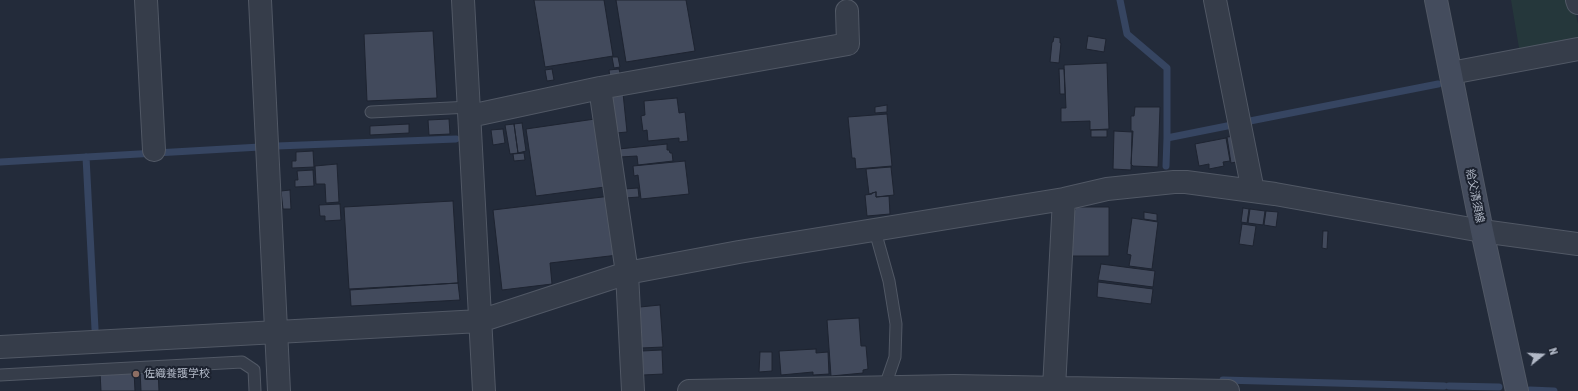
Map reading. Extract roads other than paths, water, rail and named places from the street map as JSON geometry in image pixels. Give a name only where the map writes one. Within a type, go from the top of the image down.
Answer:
[{"type":"main road","name":"給父清須線","points":[[1436,0],[1482,231],[1517,391]]},
{"type":"street","points":[[146,0],[154,150]]},
{"type":"street","points":[[260,0],[279,391]]},
{"type":"street","points":[[463,0],[484,391]]},
{"type":"street","points":[[1215,0],[1253,191]]},
{"type":"street","points":[[470,111],[848,44],[847,11]]},
{"type":"street","points":[[1451,73],[1578,49]]},
{"type":"street","points":[[600,88],[627,273],[633,391]]},
{"type":"street","points":[[0,347],[480,321],[627,273],[739,252],[1064,199],[1107,189],[1186,182],[1253,191],[1482,231],[1578,244]]},
{"type":"street","points":[[1054,388],[1064,199]]},
{"type":"street","points":[[689,391],[885,386],[1228,391]]},
{"type":"lane","points":[[371,112],[470,111]]},
{"type":"lane","points":[[875,231],[889,281],[896,324],[895,357],[885,386]]},
{"type":"lane","points":[[0,375],[242,362],[254,370],[255,391]]},
{"type":"waterway","points":[[1120,0],[1127,34],[1167,68],[1167,138],[1232,125]]},
{"type":"waterway","points":[[1250,121],[1438,84]]},
{"type":"waterway","points":[[1166,166],[1167,138]]},
{"type":"waterway","points":[[277,146],[456,139]]},
{"type":"waterway","points":[[0,162],[260,147]]},
{"type":"waterway","points":[[86,157],[95,329]]},
{"type":"waterway","points":[[1223,380],[1444,386]]},
{"type":"waterway","points":[[1449,386],[1499,387]]},
{"type":"waterway","points":[[1530,390],[1554,391]]},
{"type":"place","name":"佐織養護学校","points":[[136,374]]}]
